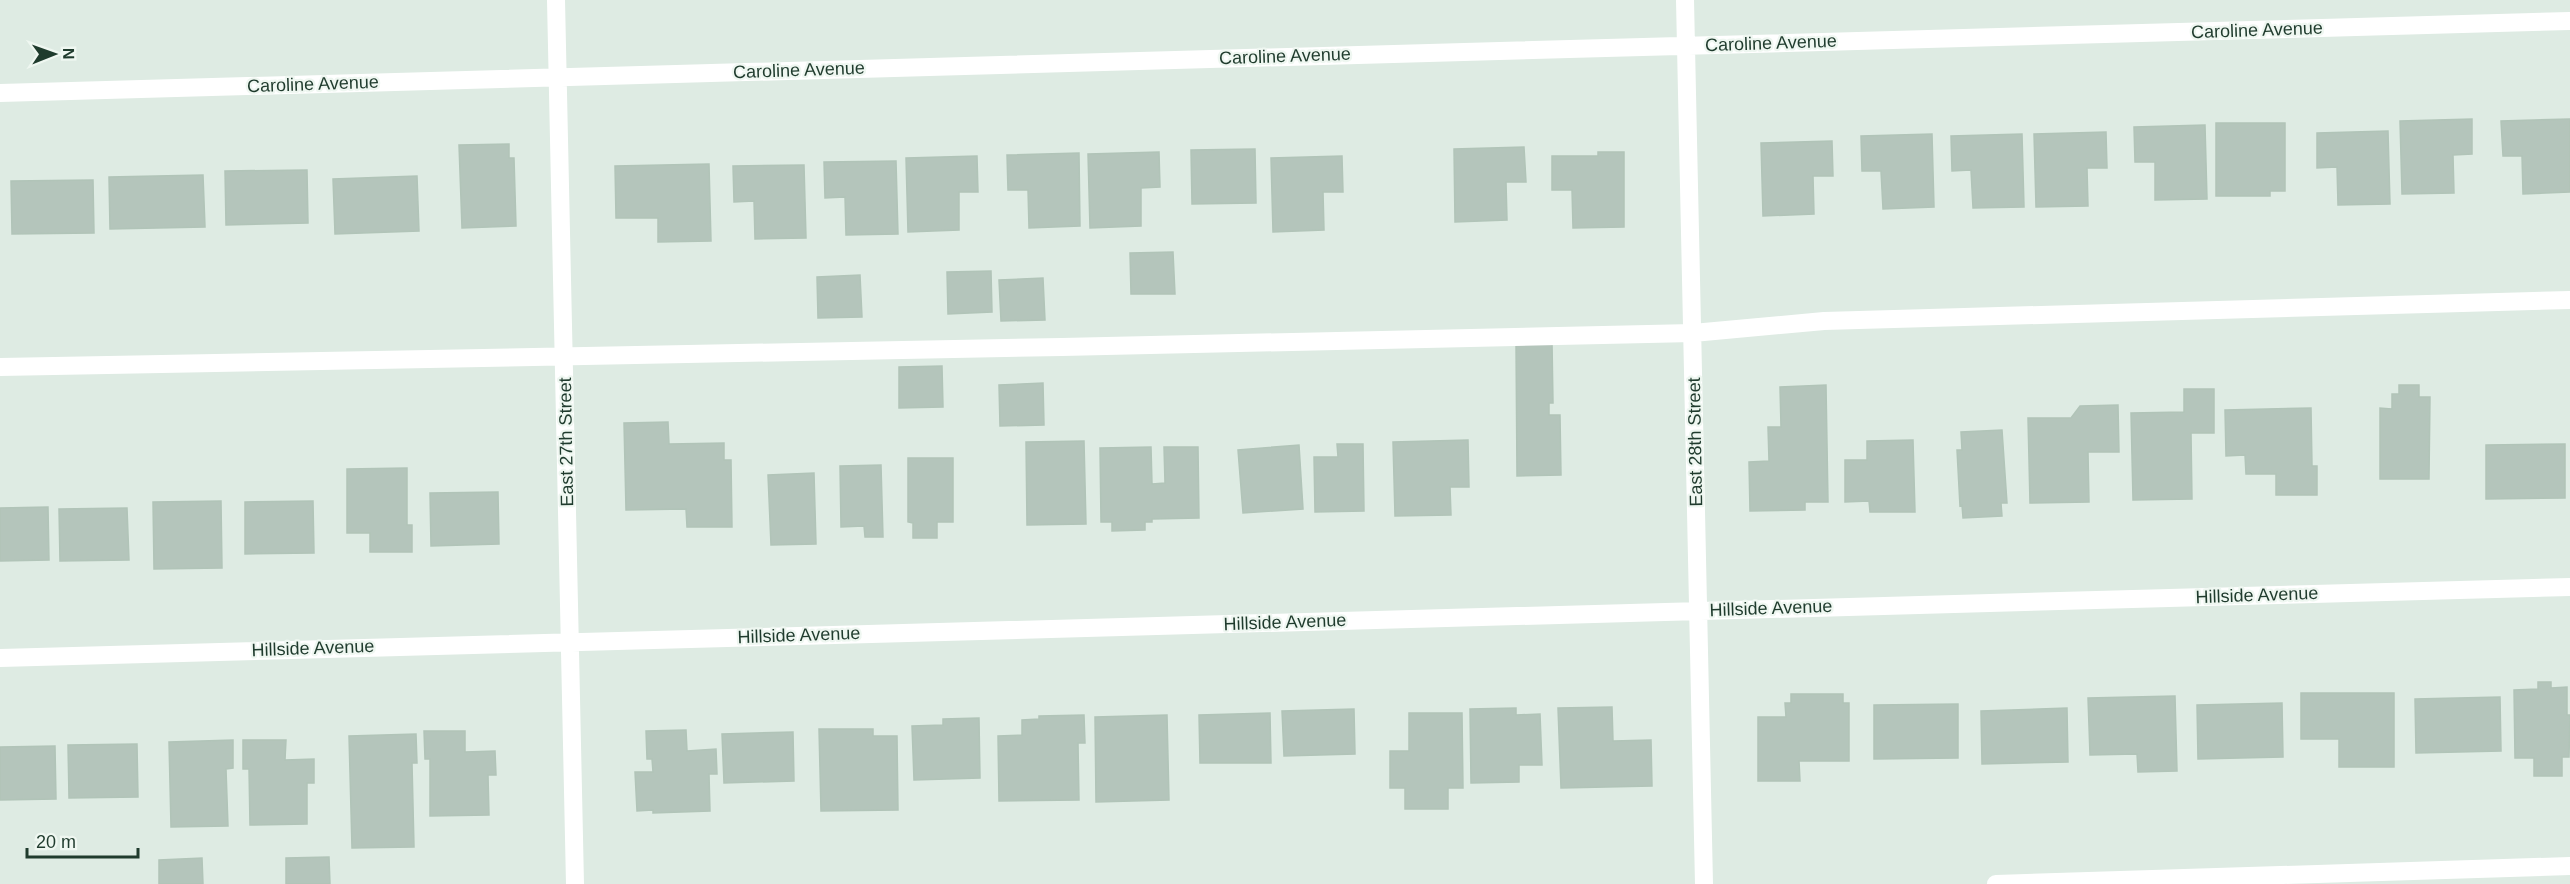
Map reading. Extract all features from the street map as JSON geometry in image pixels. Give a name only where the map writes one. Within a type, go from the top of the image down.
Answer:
[{"type":"street","name":"East 27th Street","points":[[556,0],[575,884]]},
{"type":"street","name":"East 28th Street","points":[[1685,0],[1704,884]]},
{"type":"street","name":"Caroline Avenue","points":[[0,93],[2570,21]]},
{"type":"street","points":[[0,367],[1693,333],[1824,321],[2570,300]]},
{"type":"street","name":"Hillside Avenue","points":[[0,658],[2570,587]]},
{"type":"street","points":[[1996,884],[2570,866]]},
{"type":"building","points":[[2472,119],[2472,154],[2453,155],[2454,193],[2402,194],[2400,121]]},
{"type":"building","points":[[2570,119],[2570,192],[2523,194],[2522,156],[2503,156],[2501,121]]},
{"type":"building","points":[[2216,123],[2285,123],[2285,191],[2270,191],[2270,196],[2216,196]]},
{"type":"building","points":[[2205,125],[2207,199],[2155,200],[2155,162],[2135,162],[2134,127]]},
{"type":"building","points":[[2388,131],[2390,204],[2338,205],[2337,167],[2317,168],[2317,133]]},
{"type":"building","points":[[2106,132],[2107,168],[2087,168],[2088,206],[2036,207],[2034,134]]},
{"type":"building","points":[[1932,134],[1934,207],[1883,209],[1881,171],[1862,171],[1861,136]]},
{"type":"building","points":[[2022,134],[2024,207],[1973,208],[1971,170],[1952,171],[1951,136]]},
{"type":"building","points":[[1832,141],[1833,176],[1813,176],[1814,214],[1763,216],[1761,143]]},
{"type":"building","points":[[509,144],[509,158],[514,158],[516,226],[462,228],[459,145]]},
{"type":"building","points":[[1524,147],[1526,182],[1506,182],[1507,220],[1455,222],[1454,149]]},
{"type":"building","points":[[1255,149],[1256,203],[1192,204],[1191,150]]},
{"type":"building","points":[[1159,152],[1160,187],[1141,188],[1141,226],[1090,228],[1088,154]]},
{"type":"building","points":[[1598,152],[1624,152],[1624,227],[1573,228],[1572,190],[1552,190],[1552,156],[1598,156]]},
{"type":"building","points":[[1079,153],[1080,226],[1029,228],[1028,190],[1008,190],[1007,155]]},
{"type":"building","points":[[977,156],[978,192],[959,192],[959,230],[908,232],[906,158]]},
{"type":"building","points":[[1342,156],[1343,192],[1323,192],[1324,230],[1273,232],[1271,158]]},
{"type":"building","points":[[896,161],[898,234],[846,235],[845,197],[825,198],[824,162]]},
{"type":"building","points":[[709,164],[711,241],[658,242],[658,218],[616,218],[615,166]]},
{"type":"building","points":[[804,165],[806,238],[755,239],[754,201],[734,202],[733,166]]},
{"type":"building","points":[[307,170],[308,223],[226,225],[225,171]]},
{"type":"building","points":[[203,175],[205,227],[110,229],[109,177]]},
{"type":"building","points":[[417,176],[419,231],[335,234],[333,179]]},
{"type":"building","points":[[93,180],[94,233],[12,234],[11,181]]},
{"type":"building","points":[[1173,252],[1175,294],[1131,294],[1130,253]]},
{"type":"building","points":[[991,271],[992,312],[948,314],[947,272]]},
{"type":"building","points":[[860,275],[862,317],[818,318],[817,277]]},
{"type":"building","points":[[1043,278],[1045,320],[1001,321],[999,280]]},
{"type":"building","points":[[1552,342],[1553,403],[1549,403],[1549,415],[1560,415],[1561,475],[1517,476],[1516,343]]},
{"type":"building","points":[[942,366],[943,407],[899,408],[899,367]]},
{"type":"building","points":[[1043,383],[1044,425],[1000,426],[999,385]]},
{"type":"building","points":[[1826,385],[1828,502],[1805,502],[1805,510],[1750,511],[1749,462],[1769,461],[1768,427],[1781,427],[1780,387]]},
{"type":"building","points":[[2399,385],[2419,385],[2419,397],[2430,397],[2429,479],[2380,479],[2380,408],[2392,409],[2392,394],[2399,394]]},
{"type":"building","points":[[2184,389],[2214,389],[2214,433],[2191,433],[2192,499],[2133,500],[2131,413],[2184,412]]},
{"type":"building","points":[[2118,405],[2119,452],[2088,452],[2089,502],[2030,503],[2028,418],[2071,418],[2080,406]]},
{"type":"building","points":[[2311,408],[2312,466],[2317,466],[2317,495],[2276,495],[2276,474],[2246,474],[2245,455],[2226,456],[2225,410]]},
{"type":"building","points":[[668,422],[669,444],[724,443],[724,460],[731,460],[732,527],[687,527],[686,509],[626,510],[624,423]]},
{"type":"building","points":[[2002,430],[2007,503],[2001,503],[2002,516],[1963,518],[1962,505],[1960,506],[1957,450],[1962,450],[1961,432]]},
{"type":"building","points":[[1468,440],[1469,487],[1450,487],[1451,515],[1395,516],[1393,442]]},
{"type":"building","points":[[1913,440],[1915,512],[1870,512],[1869,501],[1845,502],[1845,460],[1867,460],[1867,441]]},
{"type":"building","points":[[1084,441],[1086,524],[1027,525],[1026,442]]},
{"type":"building","points":[[1337,444],[1363,444],[1364,511],[1315,512],[1314,457],[1338,457]]},
{"type":"building","points":[[2565,444],[2565,498],[2486,499],[2486,445]]},
{"type":"building","points":[[1299,445],[1303,509],[1243,513],[1238,450]]},
{"type":"building","points":[[1151,447],[1152,484],[1165,483],[1164,447],[1198,447],[1199,518],[1152,519],[1152,522],[1145,522],[1145,530],[1112,531],[1112,522],[1101,522],[1100,448]]},
{"type":"building","points":[[908,458],[953,458],[953,522],[937,522],[937,538],[913,538],[913,523],[908,522]]},
{"type":"building","points":[[881,465],[883,537],[865,537],[864,526],[841,527],[840,466]]},
{"type":"building","points":[[407,468],[407,525],[412,525],[412,552],[370,552],[370,533],[347,533],[347,469]]},
{"type":"building","points":[[814,473],[816,544],[771,545],[768,475]]},
{"type":"building","points":[[498,492],[499,544],[431,546],[430,493]]},
{"type":"building","points":[[221,501],[222,568],[154,569],[153,502]]},
{"type":"building","points":[[313,501],[314,553],[245,554],[245,502]]},
{"type":"building","points":[[48,507],[49,560],[0,561],[0,508]]},
{"type":"building","points":[[127,508],[129,560],[60,561],[59,509]]},
{"type":"building","points":[[2538,682],[2551,682],[2551,688],[2567,687],[2567,715],[2570,715],[2569,757],[2562,757],[2562,776],[2534,776],[2534,758],[2515,758],[2514,690],[2538,689]]},
{"type":"building","points":[[2301,693],[2394,693],[2394,767],[2339,767],[2339,739],[2301,739]]},
{"type":"building","points":[[1791,694],[1843,694],[1843,703],[1849,703],[1849,761],[1799,761],[1800,781],[1758,781],[1758,717],[1786,717],[1785,703],[1791,703]]},
{"type":"building","points":[[2175,696],[2177,771],[2138,772],[2137,754],[2090,755],[2088,698]]},
{"type":"building","points":[[2500,697],[2501,751],[2416,753],[2415,699]]},
{"type":"building","points":[[2282,703],[2283,757],[2198,759],[2197,705]]},
{"type":"building","points":[[1958,704],[1958,758],[1874,759],[1874,705]]},
{"type":"building","points":[[1612,707],[1613,741],[1651,740],[1652,786],[1561,788],[1558,708]]},
{"type":"building","points":[[1516,708],[1516,715],[1540,714],[1542,765],[1519,765],[1519,782],[1471,783],[1470,709]]},
{"type":"building","points":[[2067,708],[2068,762],[1982,764],[1981,711]]},
{"type":"building","points":[[1354,709],[1355,754],[1284,756],[1282,711]]},
{"type":"building","points":[[1270,713],[1271,763],[1200,763],[1199,715]]},
{"type":"building","points":[[1409,713],[1462,713],[1463,788],[1448,788],[1448,809],[1405,809],[1405,788],[1390,788],[1390,751],[1409,751]]},
{"type":"building","points":[[1084,715],[1085,743],[1078,743],[1079,800],[999,801],[998,736],[1022,735],[1022,720],[1039,719],[1039,716]]},
{"type":"building","points":[[1167,715],[1169,800],[1096,802],[1095,717]]},
{"type":"building","points":[[979,718],[980,778],[914,780],[912,726],[943,725],[943,719]]},
{"type":"building","points":[[819,729],[873,729],[873,736],[897,736],[898,810],[821,811]]},
{"type":"building","points":[[686,730],[687,751],[716,749],[717,774],[709,774],[710,811],[653,813],[653,810],[637,811],[635,772],[653,772],[652,759],[647,759],[646,731]]},
{"type":"building","points":[[424,731],[465,731],[465,752],[495,751],[496,775],[488,775],[489,815],[430,816],[430,759],[425,759]]},
{"type":"building","points":[[793,732],[794,781],[724,783],[722,734]]},
{"type":"building","points":[[416,734],[417,763],[412,763],[414,847],[352,848],[349,736]]},
{"type":"building","points":[[233,740],[233,768],[226,769],[228,826],[171,827],[169,742]]},
{"type":"building","points":[[243,740],[286,740],[285,760],[314,759],[314,783],[307,783],[307,824],[250,825],[249,769],[243,769]]},
{"type":"building","points":[[137,744],[138,797],[69,798],[68,745]]},
{"type":"building","points":[[55,746],[56,799],[0,800],[0,747]]},
{"type":"building","points":[[329,857],[330,884],[286,884],[286,858]]},
{"type":"building","points":[[202,858],[203,884],[159,884],[159,860]]}]
